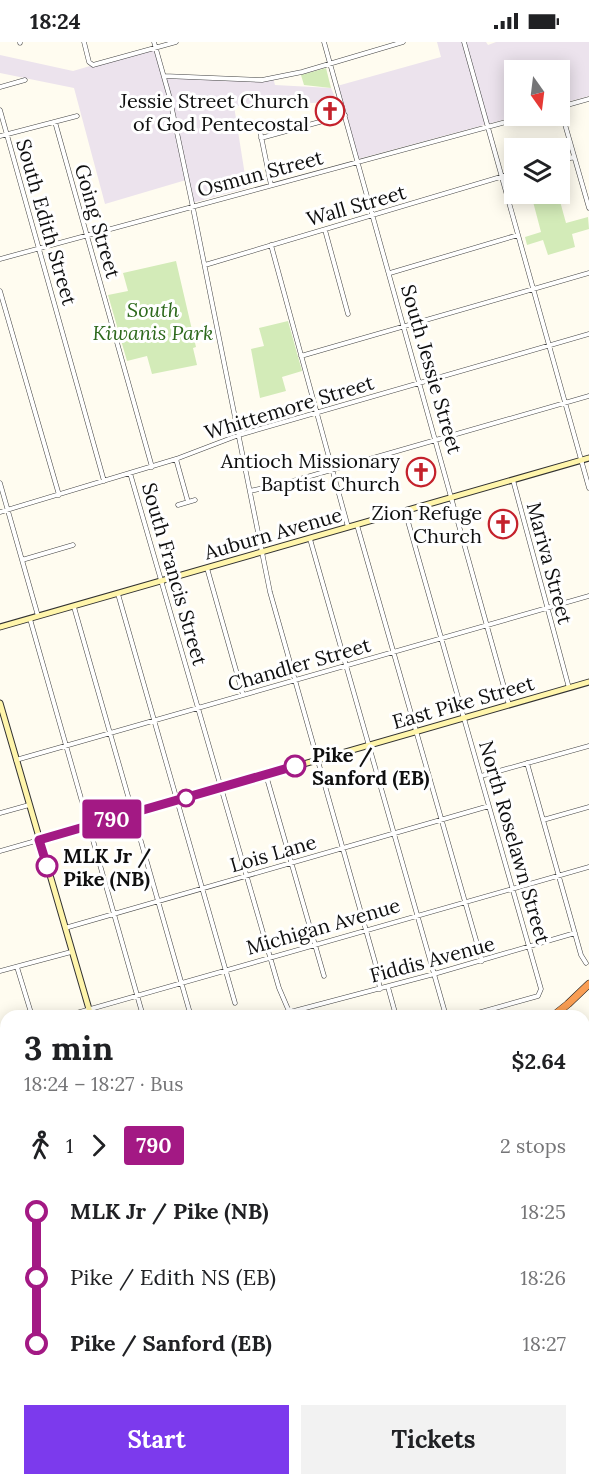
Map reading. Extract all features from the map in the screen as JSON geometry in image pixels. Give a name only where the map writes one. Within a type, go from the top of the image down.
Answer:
[{"type":"highway","points":[[560,1010],[589,984]]},
{"type":"main road","name":"Auburn Avenue","points":[[0,627],[589,458]]},
{"type":"main road","name":"East Pike Street","points":[[39,840],[589,682]]},
{"type":"main road","points":[[0,703],[89,1010]]},
{"type":"street","points":[[84,42],[91,64],[176,42]]},
{"type":"street","points":[[154,42],[164,76],[193,207],[270,592],[366,929],[380,989]]},
{"type":"street","name":"South Jessie Street","points":[[324,42],[510,705]]},
{"type":"street","points":[[164,76],[259,80],[302,72],[403,42]]},
{"type":"street","points":[[464,42],[589,488]]},
{"type":"street","points":[[0,87],[25,80]]},
{"type":"street","points":[[570,104],[589,99]]},
{"type":"street","name":"South Edith Street","points":[[0,110],[104,481]]},
{"type":"street","points":[[261,138],[345,115]]},
{"type":"street","points":[[0,136],[77,116]]},
{"type":"street","name":"Going Street","points":[[55,122],[152,467]]},
{"type":"street","name":"Osmun Street","points":[[0,259],[504,123]]},
{"type":"street","points":[[565,126],[589,208]]},
{"type":"street","points":[[260,131],[271,185]]},
{"type":"street","points":[[570,158],[574,157]]},
{"type":"street","name":"Wall Street","points":[[204,265],[502,177]]},
{"type":"street","points":[[325,230],[348,314]]},
{"type":"street","points":[[390,273],[518,235]]},
{"type":"street","points":[[271,245],[348,528]]},
{"type":"street","points":[[301,356],[589,273]]},
{"type":"street","points":[[0,291],[59,495]]},
{"type":"street","name":"Whittemore Street","points":[[0,512],[152,467],[238,435],[589,334]]},
{"type":"street","points":[[250,490],[286,483],[589,396]]},
{"type":"street","points":[[176,459],[188,502]]},
{"type":"street","name":"South Francis Street","points":[[130,473],[270,957],[283,1000],[289,1010]]},
{"type":"street","name":"Mariva Street","points":[[512,480],[569,688]]},
{"type":"street","points":[[0,483],[38,617]]},
{"type":"street","points":[[178,505],[195,500]]},
{"type":"street","name":"North Roselawn Street","points":[[405,511],[530,947],[541,993],[538,996],[488,1010]]},
{"type":"street","points":[[357,525],[482,961]]},
{"type":"street","points":[[310,538],[444,1010]]},
{"type":"street","points":[[22,560],[73,545]]},
{"type":"street","points":[[207,568],[243,695]]},
{"type":"street","points":[[118,594],[235,1003]]},
{"type":"street","name":"Chandler Street","points":[[16,760],[589,596]]},
{"type":"street","points":[[74,606],[189,1010]]},
{"type":"street","points":[[30,619],[141,1010]]},
{"type":"street","points":[[481,776],[589,746]]},
{"type":"street","points":[[527,763],[581,956],[586,963]]},
{"type":"street","points":[[266,775],[324,976]]},
{"type":"street","points":[[0,813],[29,805]]},
{"type":"street","name":"Lois Lane","points":[[65,928],[489,806]]},
{"type":"street","points":[[543,820],[589,807]]},
{"type":"street","name":"East Pike Street","points":[[0,850],[39,840]]},
{"type":"street","name":"Michigan Avenue","points":[[96,1010],[181,982],[589,867]]},
{"type":"street","name":"Fiddis Avenue","points":[[308,1010],[575,933]]},
{"type":"street","points":[[0,971],[71,952]]},
{"type":"street","points":[[17,967],[30,1010]]},
{"type":"street","points":[[388,987],[394,1010]]},
{"type":"shaded area","points":[[437,42],[486,42],[488,45],[496,42],[589,42],[589,96],[570,101],[570,60],[504,60],[504,120],[358,159],[337,86],[441,57]]},
{"type":"shaded area","points":[[155,47],[163,76],[256,80],[273,77],[275,85],[331,88],[337,102],[234,106],[247,188],[192,203],[186,180],[105,204],[74,88],[0,73],[0,55],[73,71]]},
{"type":"green space","points":[[326,68],[331,88],[304,85],[301,75]]},
{"type":"green space","points":[[534,204],[561,204],[566,223],[588,217],[589,229],[572,234],[575,247],[548,255],[543,240],[527,245],[525,237],[541,232]]},
{"type":"green space","name":"South Kiwanis Park","points":[[176,261],[196,347],[193,348],[197,365],[152,374],[147,356],[127,361],[108,295],[128,291],[123,273]]},
{"type":"green space","points":[[288,321],[302,371],[282,377],[286,391],[260,398],[251,349],[264,346],[259,328]]},
{"type":"bus line","name":"790","points":[[47,866],[39,840],[295,766]]},
{"type":"place","name":"Jessie Street Church of God Pentecostal","points":[[330,111]]},
{"type":"place","name":"Antioch Missionary Baptist Church","points":[[421,472]]},
{"type":"place","name":"Zion Refuge Church","points":[[503,524]]},
{"type":"place","name":"Pike / Sanford (EB)","points":[[295,766]]},
{"type":"place","name":"MLK Jr / Pike (NB)","points":[[47,866]]}]
